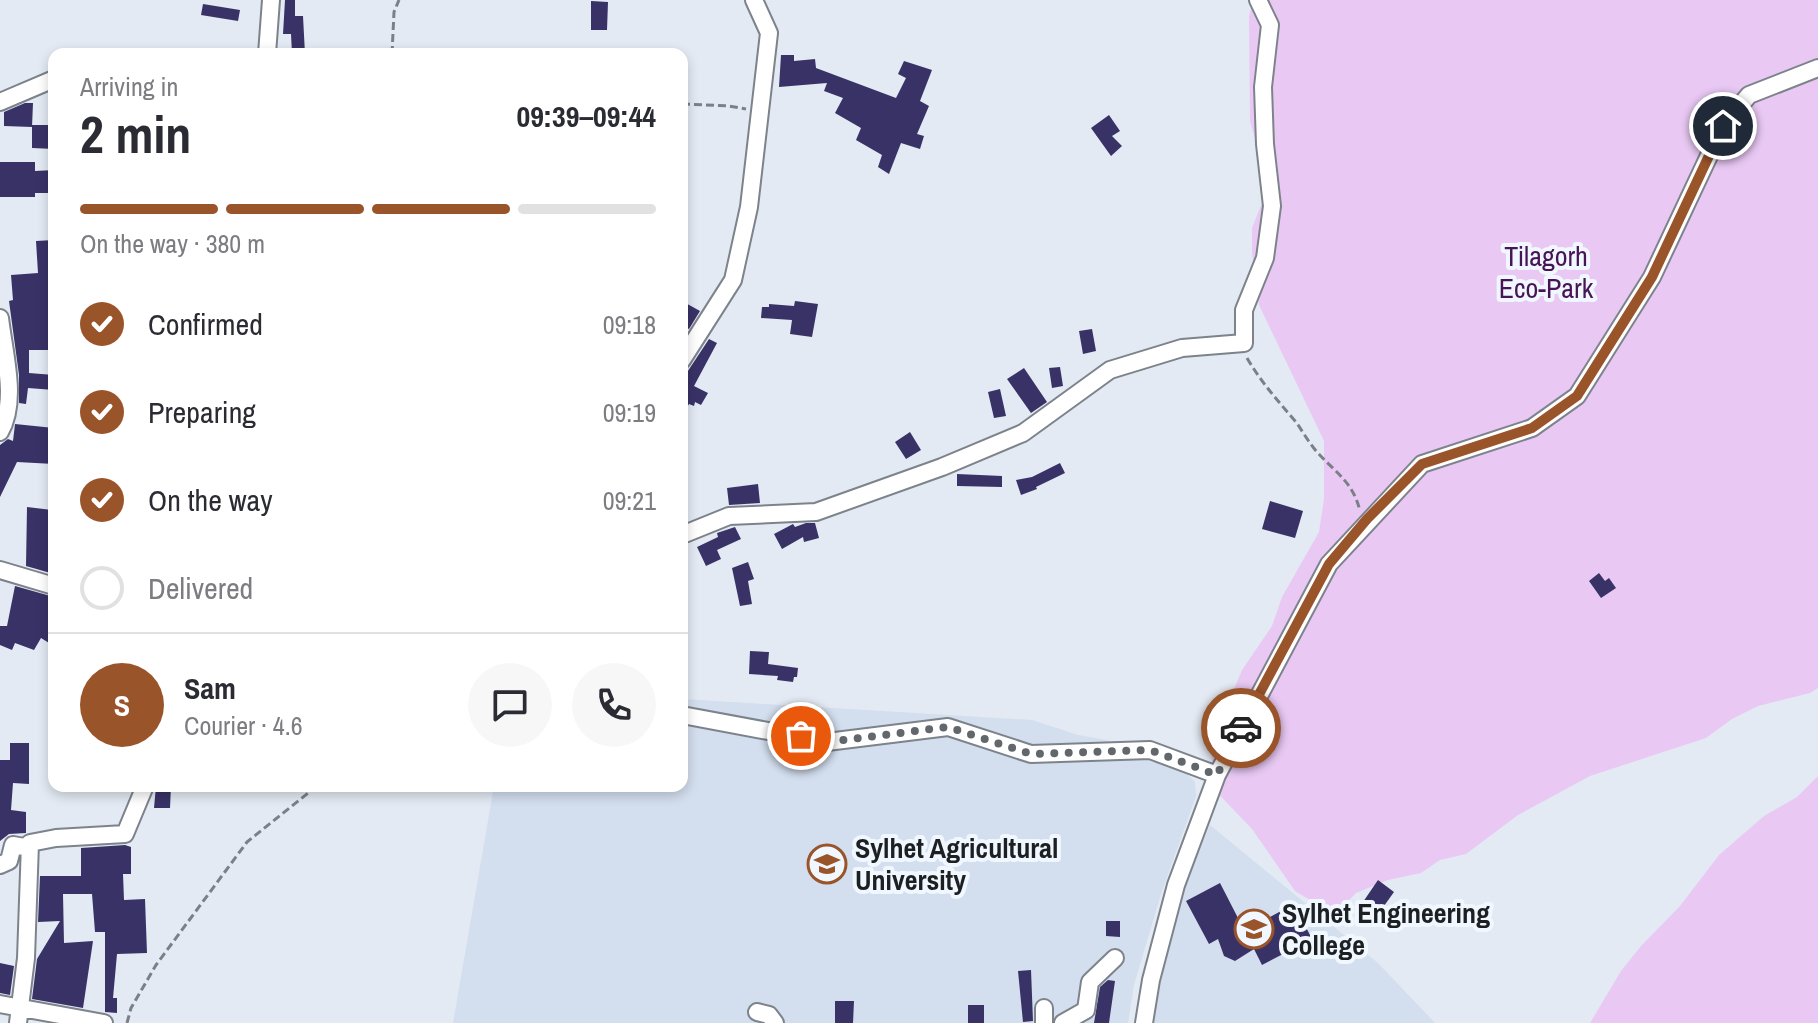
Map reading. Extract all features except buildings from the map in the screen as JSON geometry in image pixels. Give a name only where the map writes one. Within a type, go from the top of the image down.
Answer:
[{"type":"street","points":[[267,48],[271,0]]},
{"type":"street","points":[[688,351],[733,280],[749,207],[769,33],[754,0]]},
{"type":"street","points":[[688,533],[729,516],[816,512],[942,467],[1023,433],[1110,370],[1182,348],[1244,343],[1244,310],[1265,258],[1272,206],[1263,87],[1270,25],[1258,0]]},
{"type":"street","points":[[1144,1023],[1151,980],[1176,885],[1217,775],[1329,564],[1422,464],[1532,428],[1577,396],[1652,277],[1723,126],[1749,95],[1818,68]]},
{"type":"street","points":[[0,102],[48,82]]},
{"type":"street","points":[[0,318],[8,386],[8,418],[0,432]]},
{"type":"street","points":[[0,570],[48,584]]},
{"type":"street","points":[[688,716],[827,742],[948,727],[1031,754],[1150,750],[1217,775]]},
{"type":"street","points":[[19,1016],[26,958],[30,843],[56,838],[125,834],[142,792]]},
{"type":"street","points":[[0,865],[9,861],[13,845],[30,848]]},
{"type":"street","points":[[1063,1023],[1086,1010],[1090,982],[1115,958]]},
{"type":"street","points":[[0,1004],[19,1016],[104,1023]]},
{"type":"street","points":[[757,1012],[769,1015],[775,1023]]},
{"type":"path","points":[[392,48],[394,12],[399,0]]},
{"type":"path","points":[[688,104],[729,106],[761,112]]},
{"type":"path","points":[[1244,343],[1247,359],[1269,392],[1317,452],[1356,493],[1364,524]]},
{"type":"path","points":[[127,1023],[131,1008],[156,965],[247,842],[310,792]]},
{"type":"shaded area","name":"Sylhet Agricultural University","points":[[688,699],[1032,720],[1078,735],[1106,740],[1185,772],[1195,782],[1196,796],[1161,894],[1134,985],[1128,1023],[453,1023],[493,792],[688,792]]},
{"type":"shaded area","name":"Sylhet Engineering College","points":[[1210,825],[1378,963],[1435,1023],[1151,1023],[1179,900]]},
{"type":"green space","name":"Tilagorh Eco-Park","points":[[1253,0],[1818,0],[1818,688],[1810,693],[1758,706],[1732,719],[1706,738],[1590,776],[1518,815],[1466,854],[1440,860],[1421,873],[1388,880],[1356,893],[1335,915],[1295,891],[1252,829],[1208,783],[1218,727],[1242,670],[1272,626],[1282,597],[1319,532],[1324,499],[1324,441],[1259,305],[1252,253],[1252,228],[1262,203],[1257,146],[1250,121],[1249,16]]},
{"type":"green space","points":[[1818,776],[1818,1023],[1590,1023],[1621,971],[1680,906],[1719,855],[1764,816],[1797,797]]},
{"type":"way so far","points":[[801,736],[827,742],[948,727],[1031,754],[1150,750],[1217,775],[1241,728]]},
{"type":"place","name":"Sylhet Agricultural University","points":[[827,864]]},
{"type":"place","name":"Sylhet Engineering College","points":[[1254,929]]},
{"type":"route","points":[[1241,728],[1329,564],[1367,519],[1422,464],[1532,428],[1577,396],[1652,277],[1723,126]]}]
